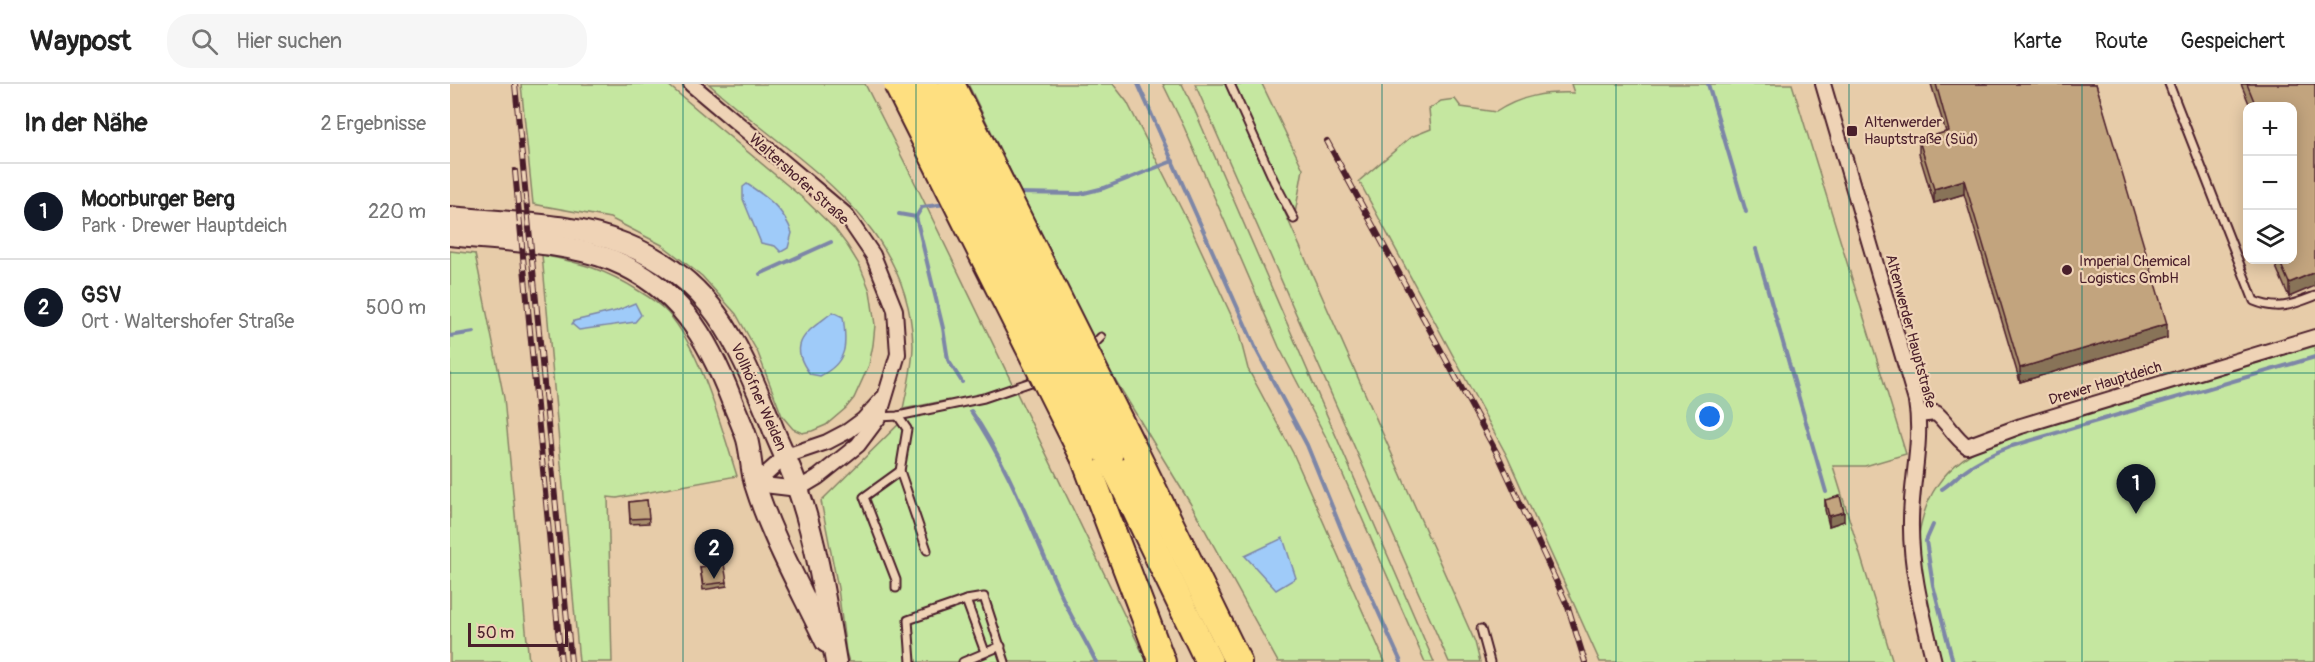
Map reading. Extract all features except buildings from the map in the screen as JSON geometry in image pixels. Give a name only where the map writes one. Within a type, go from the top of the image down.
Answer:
[{"type":"highway","points":[[897,84],[1084,457],[1162,662]]},
{"type":"highway","points":[[924,84],[1109,455],[1209,662]]},
{"type":"highway","points":[[951,84],[1238,662]]},
{"type":"main road","name":"Vollhöfner Weiden","points":[[450,217],[540,226],[596,235],[639,251],[671,270],[706,301],[729,332],[741,353],[798,489]]},
{"type":"main road","name":"Vollhöfner Weiden","points":[[450,235],[584,251],[621,264],[666,294],[690,318],[716,360],[746,439],[755,483]]},
{"type":"main road","points":[[755,483],[774,532],[836,662]]},
{"type":"main road","points":[[798,489],[825,593],[836,662]]},
{"type":"street","name":"Waltershofer Straße","points":[[691,84],[845,214],[873,255],[895,310],[898,354],[879,417],[858,445],[818,477],[798,489]]},
{"type":"street","name":"Altenwerder Hauptstraße","points":[[1823,84],[1911,381],[1918,415],[1917,463],[1911,508],[1912,549],[1918,597],[1934,662]]},
{"type":"street","name":"Drewer Hauptdeich","points":[[1918,415],[1936,413],[1947,423],[1958,440],[1967,446],[2021,426],[2315,337]]},
{"type":"street","name":"Waltershofer Straße","points":[[755,483],[786,456],[827,442],[848,431],[863,420],[886,394]]},
{"type":"street","points":[[755,483],[798,489]]},
{"type":"lane","points":[[1230,84],[1294,219]]},
{"type":"lane","points":[[2169,84],[2254,301],[2267,306],[2289,306],[2315,296]]},
{"type":"lane","points":[[1058,373],[1069,369],[1101,337]]},
{"type":"lane","points":[[879,417],[898,416],[984,398],[1048,376]]},
{"type":"lane","points":[[898,416],[907,429],[900,471],[927,550]]},
{"type":"lane","points":[[896,588],[896,580],[864,497],[900,471]]},
{"type":"lane","points":[[911,662],[909,620],[966,600],[984,597],[1005,662]]},
{"type":"lane","points":[[966,600],[985,652]]},
{"type":"lane","points":[[1481,629],[1490,662]]},
{"type":"lane","points":[[963,662],[1000,646]]},
{"type":"green space","points":[[521,84],[667,84],[805,200],[835,229],[860,266],[870,291],[875,325],[869,365],[854,398],[846,408],[826,425],[812,431],[802,433],[793,429],[782,416],[758,353],[736,314],[702,276],[662,245],[610,218],[533,204]]},
{"type":"green space","points":[[709,84],[865,84],[1147,662],[849,662],[838,588],[821,501],[908,415],[950,403],[948,400],[903,409],[913,353],[907,300],[891,261],[869,226],[841,195],[809,166]]},
{"type":"green space","points":[[968,84],[1113,84],[1127,102],[1189,224],[1238,330],[1248,369],[1293,453],[1385,662],[1278,662],[1190,503],[1102,358]]},
{"type":"green space","points":[[1163,84],[1182,84],[1195,111],[1434,662],[1425,662],[1329,443],[1279,347],[1184,127]]},
{"type":"green space","points":[[1195,84],[1228,84],[1475,642],[1480,662],[1449,662]]},
{"type":"green space","points":[[1230,84],[1262,84],[1303,169],[1294,219]]},
{"type":"green space","points":[[1571,84],[1792,84],[1906,454],[1865,466],[1833,466],[1893,662],[1600,662],[1507,456],[1359,181],[1411,137],[1431,129],[1429,109],[1441,101],[1455,99],[1461,107],[1496,112],[1514,102],[1533,96],[1574,93]]},
{"type":"green space","points":[[450,251],[475,254],[504,398],[529,662],[450,662]]},
{"type":"green space","points":[[542,255],[581,264],[615,277],[650,298],[668,313],[691,347],[700,368],[737,476],[617,498],[608,497],[612,662],[579,662]]},
{"type":"green space","points":[[2315,346],[2315,662],[1942,662],[1916,562],[1918,539],[1928,501],[1937,485],[1963,459],[2001,438]]},
{"type":"water","points":[[747,184],[774,204],[789,225],[792,233],[788,248],[781,252],[775,246],[761,243],[743,199],[743,187]]},
{"type":"water","points":[[635,303],[641,315],[635,322],[579,330],[572,324],[574,321],[616,311]]},
{"type":"water","points":[[833,312],[843,317],[844,351],[836,365],[829,371],[820,376],[810,374],[803,363],[800,345],[803,338],[816,325]]},
{"type":"water","points":[[1283,538],[1296,578],[1276,590],[1245,556]]},
{"type":"waterway","points":[[1138,84],[1256,349],[1307,445],[1347,543],[1401,662]]},
{"type":"waterway","points":[[1708,84],[1746,212]]},
{"type":"waterway","points":[[1015,193],[1080,194],[1104,188],[1173,161]]},
{"type":"waterway","points":[[916,217],[922,207],[946,204]]},
{"type":"waterway","points":[[899,214],[916,217],[943,328],[948,360],[962,382]]},
{"type":"waterway","points":[[760,274],[831,242]]},
{"type":"waterway","points":[[1756,249],[1826,492]]},
{"type":"waterway","points":[[450,336],[474,332]]},
{"type":"waterway","points":[[1942,489],[1975,463],[2012,446],[2315,357]]},
{"type":"waterway","points":[[971,411],[1010,480],[1064,601],[1096,662]]},
{"type":"waterway","points":[[1933,525],[1926,541],[1933,585],[1953,662]]},
{"type":"railway","points":[[515,84],[571,662]]},
{"type":"railway","points":[[1327,141],[1499,457],[1568,607],[1585,662]]},
{"type":"railway","points":[[515,171],[561,662]]},
{"type":"place","name":"Altenwerder Hauptstraße (Süd)","points":[[1852,131]]},
{"type":"place","name":"Imperial Chemical Logistics GmbH","points":[[2067,270]]},
{"type":"place","name":"Moorburger Berg","points":[[2136,514]]},
{"type":"place","name":"GSV","points":[[714,579]]}]
